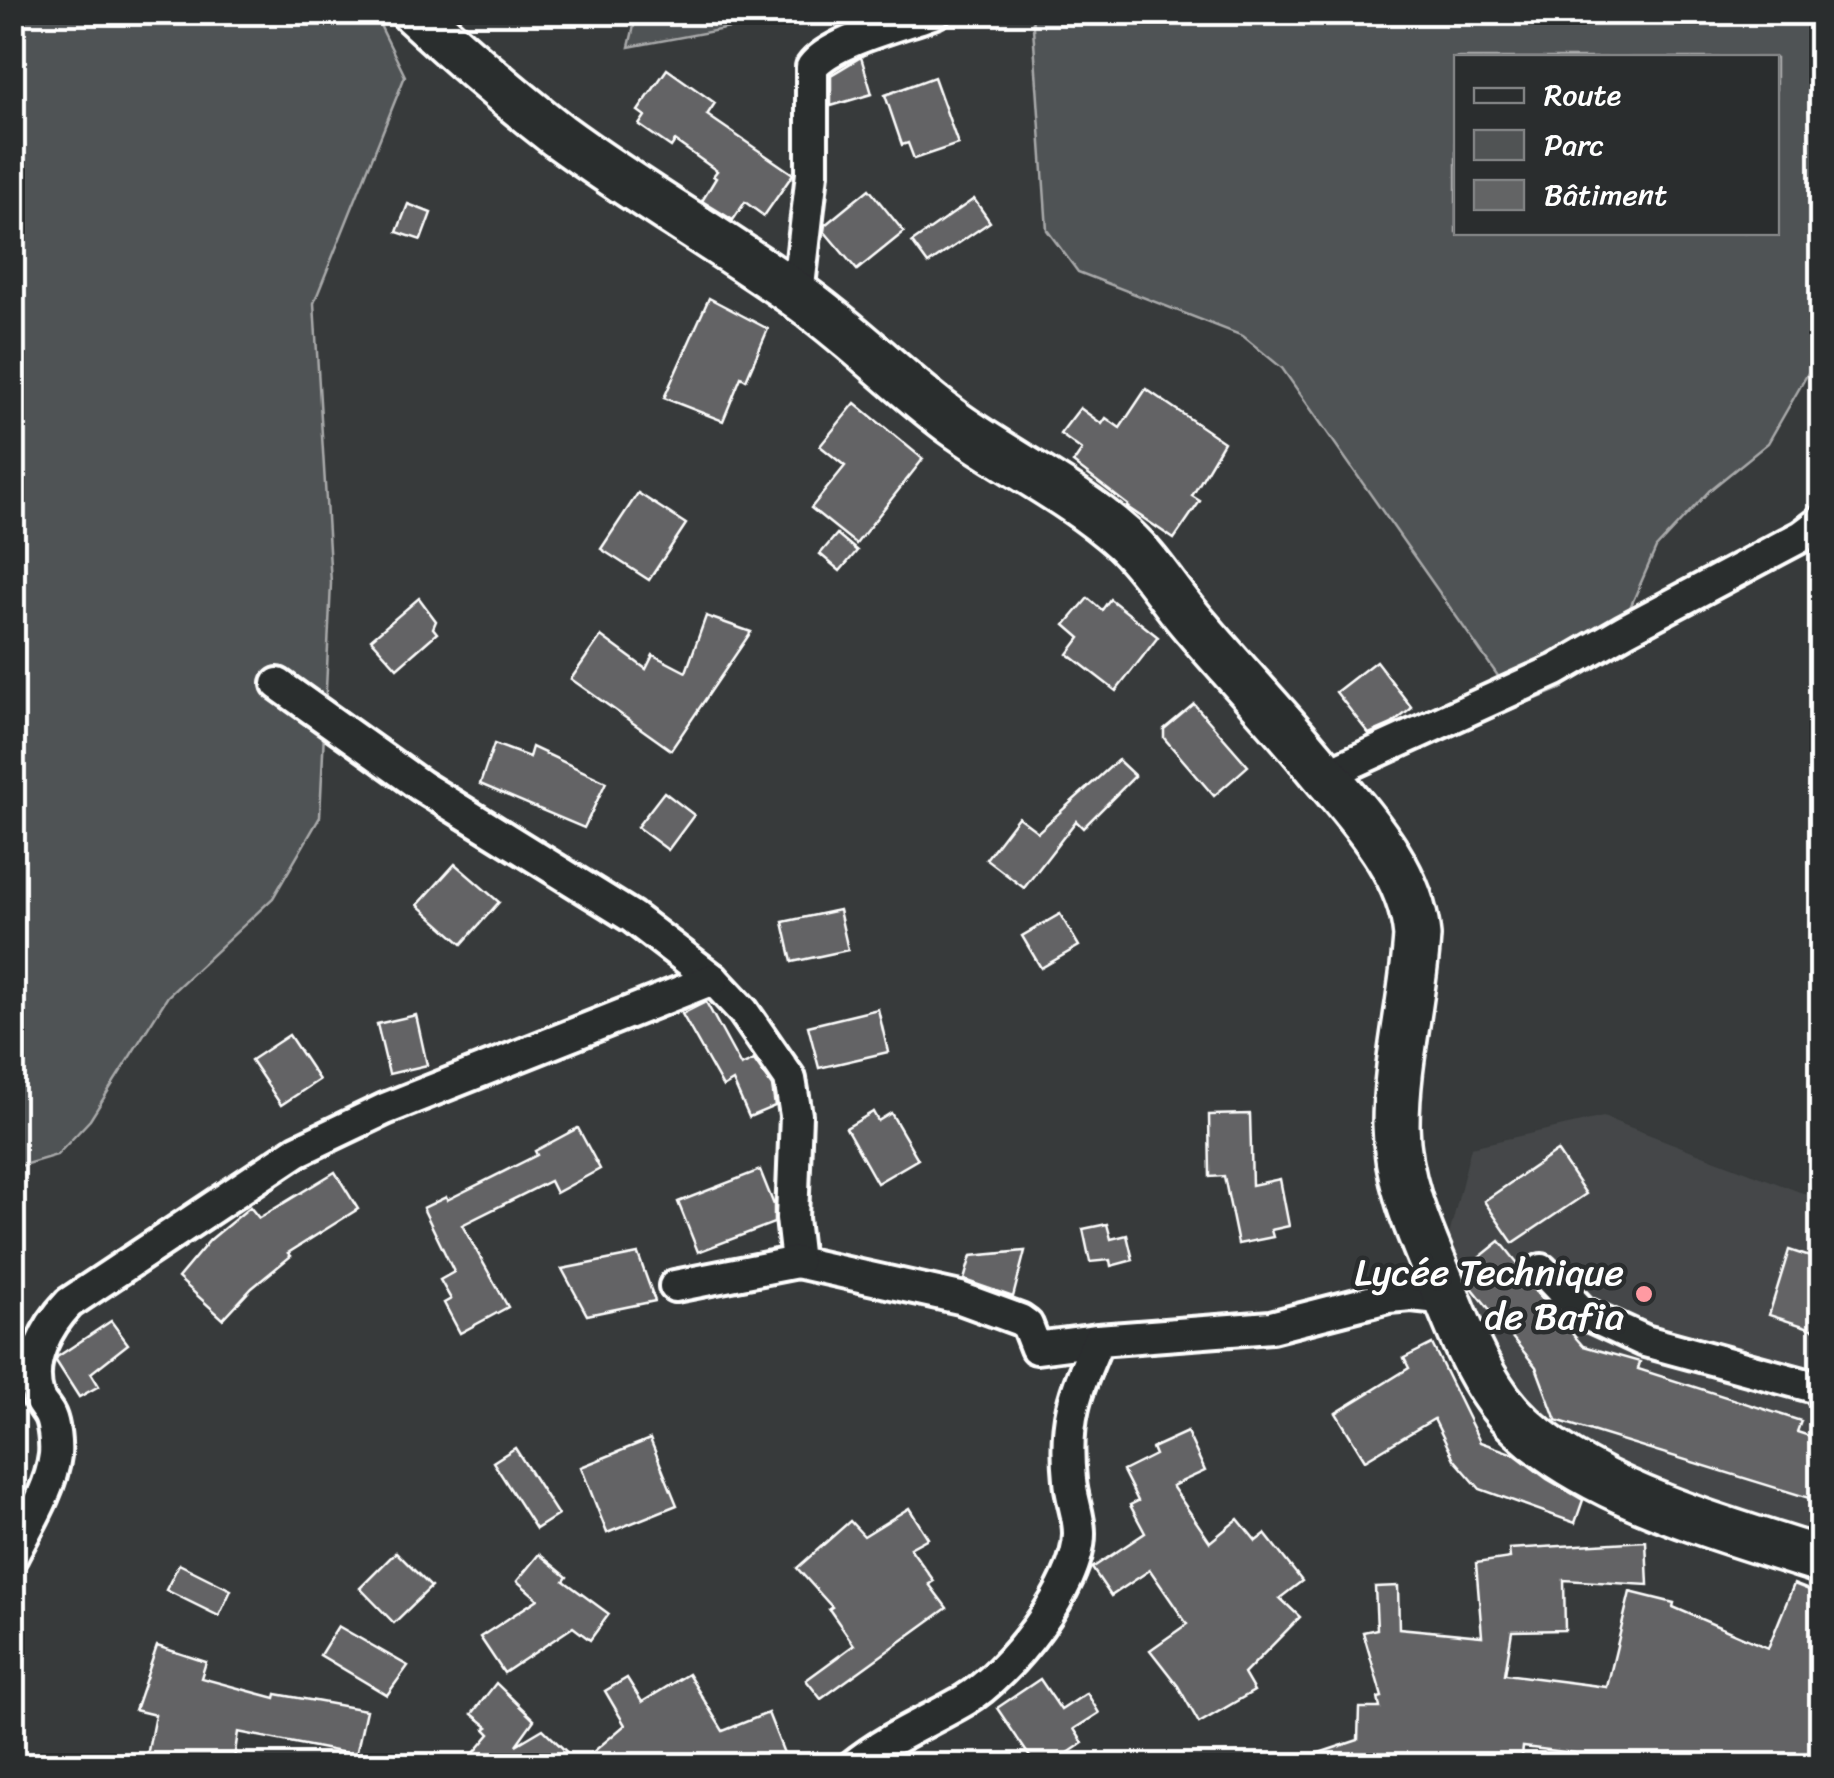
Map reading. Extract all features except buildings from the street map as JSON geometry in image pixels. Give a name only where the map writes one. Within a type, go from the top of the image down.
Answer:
[{"type":"street","points":[[414,12],[477,70],[560,136],[798,296],[943,415],[987,447],[1074,499],[1128,543],[1325,776],[1396,870],[1415,914],[1415,959],[1397,1099],[1398,1147],[1412,1217],[1469,1350],[1500,1402],[1529,1431],[1613,1488],[1695,1520],[1822,1561]]},
{"type":"street","points":[[798,296],[812,172],[812,67],[819,57],[935,12]]},
{"type":"street","points":[[1325,776],[1556,670],[1802,536],[1822,521]]},
{"type":"street","points":[[278,684],[451,806],[632,917],[712,979],[743,1011],[790,1079],[796,1116],[792,1218],[797,1262]]},
{"type":"street","points":[[12,1556],[42,1495],[55,1454],[51,1417],[38,1396],[36,1370],[41,1344],[52,1322],[69,1303],[297,1152],[384,1109],[712,979]]},
{"type":"street","points":[[675,1286],[797,1262],[960,1298],[1020,1320],[1027,1325],[1036,1348],[1270,1327],[1388,1297],[1448,1299]]},
{"type":"street","points":[[1542,1270],[1582,1312],[1645,1341],[1822,1389]]},
{"type":"street","points":[[853,1766],[910,1728],[969,1698],[1010,1662],[1066,1581],[1080,1534],[1070,1486],[1066,1434],[1072,1406],[1098,1340]]},
{"type":"shaded area","name":"Lycée Technique de Bafia","points":[[1603,1117],[1821,1200],[1821,1540],[1724,1507],[1545,1430],[1444,1256],[1471,1147]]},
{"type":"green space","points":[[637,12],[810,13],[629,47]]},
{"type":"green space","points":[[13,13],[374,13],[405,76],[314,303],[331,583],[320,817],[273,898],[168,996],[90,1120],[57,1155],[13,1168]]},
{"type":"green space","points":[[1032,13],[1821,13],[1821,358],[1811,368],[1768,443],[1710,490],[1656,548],[1626,617],[1591,650],[1563,688],[1519,706],[1282,368],[1243,336],[1078,272],[1047,230]]},
{"type":"place","name":"Lycée Technique de Bafia","points":[[1644,1294]]}]
